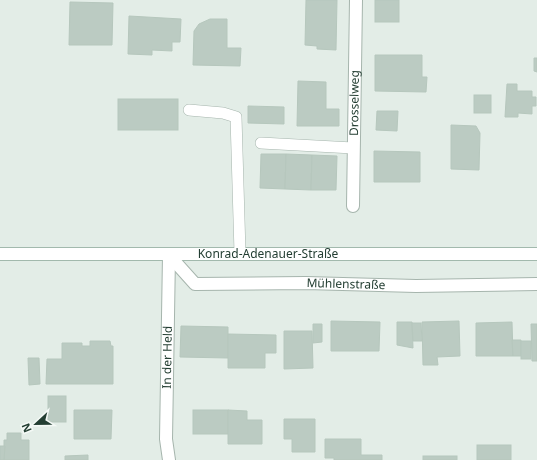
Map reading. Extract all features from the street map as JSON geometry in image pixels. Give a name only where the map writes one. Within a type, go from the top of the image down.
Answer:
[{"type":"street","name":"Drosselweg","points":[[353,206],[356,0]]},
{"type":"street","name":"Konrad-Adenauer-Straße","points":[[0,254],[537,254]]},
{"type":"street","name":"Mühlenstraße","points":[[169,255],[195,284],[306,283],[416,286],[537,284]]},
{"type":"street","name":"In der Held","points":[[169,255],[166,440],[169,460]]},
{"type":"lane","points":[[189,110],[223,113],[236,117],[240,253]]},
{"type":"lane","points":[[261,143],[354,148]]},
{"type":"building","points":[[306,0],[337,0],[336,50],[317,49],[317,46],[305,45]]},
{"type":"building","points":[[375,0],[399,0],[399,22],[375,22]]},
{"type":"building","points":[[70,2],[113,3],[112,45],[69,45]]},
{"type":"building","points":[[129,16],[181,19],[180,42],[172,42],[172,51],[152,50],[152,55],[128,54]]},
{"type":"building","points":[[210,19],[227,19],[227,48],[241,48],[240,66],[193,65],[194,31],[199,24]]},
{"type":"building","points":[[375,55],[422,55],[422,77],[427,77],[426,92],[375,91]]},
{"type":"building","points":[[534,58],[537,58],[537,72],[534,71]]},
{"type":"building","points":[[298,81],[326,82],[326,109],[339,109],[339,126],[297,126]]},
{"type":"building","points":[[507,84],[517,84],[517,91],[532,91],[532,97],[536,97],[536,106],[532,106],[532,114],[518,113],[518,117],[505,117]]},
{"type":"building","points":[[474,95],[491,95],[491,113],[474,113]]},
{"type":"building","points":[[118,99],[178,99],[178,130],[118,130]]},
{"type":"building","points":[[248,106],[284,107],[284,124],[248,123]]},
{"type":"building","points":[[377,111],[398,111],[397,131],[376,130]]},
{"type":"building","points":[[451,125],[476,126],[480,133],[479,170],[451,169]]},
{"type":"building","points":[[374,151],[420,152],[420,182],[374,182]]},
{"type":"building","points":[[261,154],[286,154],[285,189],[260,188]]},
{"type":"building","points":[[286,154],[312,155],[311,190],[285,189]]},
{"type":"building","points":[[312,155],[337,156],[336,190],[311,190]]},
{"type":"building","points":[[331,321],[380,322],[379,351],[331,351]]},
{"type":"building","points":[[459,321],[460,356],[437,357],[438,365],[423,365],[422,322]]},
{"type":"building","points":[[397,322],[412,322],[413,348],[397,345]]},
{"type":"building","points":[[512,322],[513,356],[476,356],[476,323]]},
{"type":"building","points":[[412,323],[421,323],[422,341],[413,341]]},
{"type":"building","points":[[313,324],[322,324],[322,342],[313,343]]},
{"type":"building","points":[[531,324],[537,324],[537,361],[532,361]]},
{"type":"building","points":[[181,326],[228,327],[228,358],[180,357]]},
{"type":"building","points":[[284,331],[312,331],[313,368],[284,369]]},
{"type":"building","points":[[228,334],[276,335],[276,353],[265,353],[265,368],[228,368]]},
{"type":"building","points":[[512,340],[521,340],[521,356],[513,356]]},
{"type":"building","points":[[90,341],[110,341],[111,346],[113,346],[113,384],[46,384],[47,359],[62,359],[62,343],[82,343],[82,346],[90,346]]},
{"type":"building","points":[[521,341],[531,341],[531,359],[521,359]]},
{"type":"building","points":[[28,358],[39,358],[40,384],[29,385]]},
{"type":"building","points":[[48,396],[66,396],[66,422],[48,422]]},
{"type":"building","points":[[74,410],[112,410],[111,439],[74,439]]},
{"type":"building","points":[[193,410],[228,410],[228,434],[193,434]]},
{"type":"building","points":[[228,410],[247,411],[247,420],[262,420],[262,444],[228,444]]},
{"type":"building","points":[[284,419],[315,419],[315,452],[292,452],[292,439],[284,439]]},
{"type":"building","points":[[7,433],[21,433],[21,440],[29,440],[29,460],[4,460],[4,440],[7,440]]},
{"type":"building","points":[[325,439],[361,439],[361,455],[382,455],[382,460],[334,460],[334,458],[325,458]]},
{"type":"building","points":[[477,445],[511,445],[511,460],[477,460]]},
{"type":"building","points":[[0,446],[5,446],[4,460],[0,460]]},
{"type":"building","points":[[88,455],[88,460],[65,460],[65,456]]},
{"type":"building","points":[[423,456],[457,456],[457,460],[423,460]]}]
